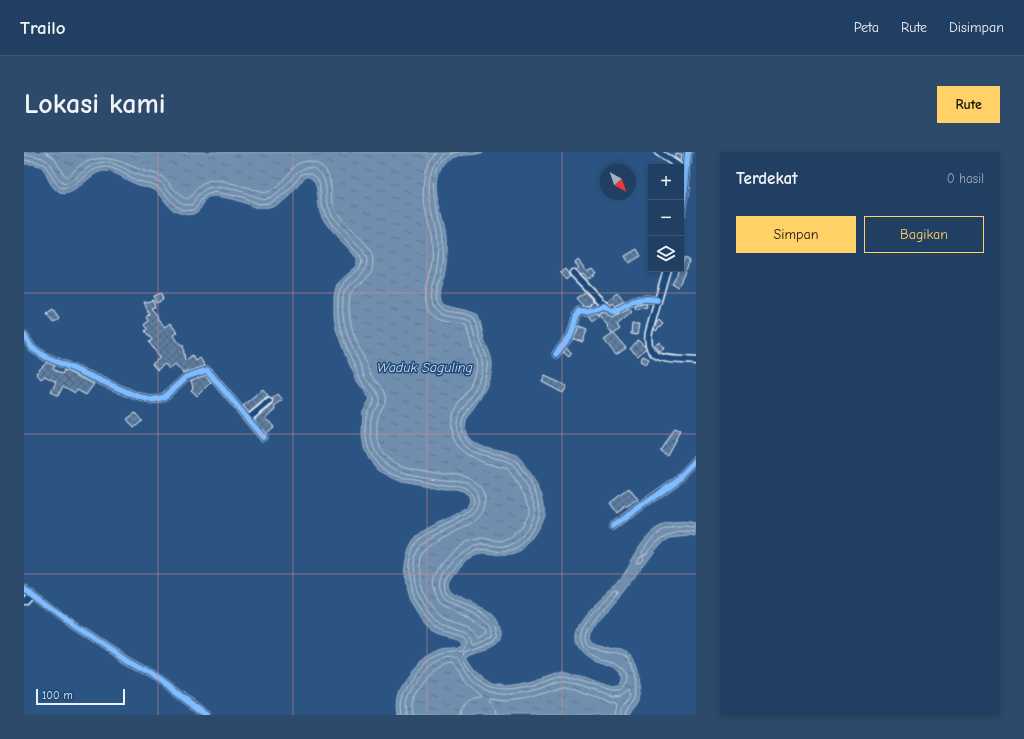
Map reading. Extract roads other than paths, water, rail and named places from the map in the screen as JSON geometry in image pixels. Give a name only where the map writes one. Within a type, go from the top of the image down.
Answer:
[{"type":"street","points":[[658,152],[677,164]]},
{"type":"street","points":[[684,165],[688,152]]},
{"type":"street","points":[[666,272],[648,338],[651,349],[658,356],[665,359],[696,360]]},
{"type":"street","points":[[573,273],[607,308]]},
{"type":"street","points":[[556,354],[571,335],[579,312],[588,311],[603,306],[614,312],[631,301],[641,298],[658,300]]},
{"type":"street","points":[[24,335],[32,348],[46,357],[134,395],[150,400],[160,399],[186,377],[207,370],[263,437]]},
{"type":"street","points":[[248,419],[269,402]]},
{"type":"street","points":[[613,526],[676,481],[696,460]]},
{"type":"street","points":[[24,589],[74,625],[127,660],[152,674],[206,715]]},
{"type":"street","points":[[24,601],[30,594]]},
{"type":"water","name":"Waduk Saguling","points":[[24,152],[484,152],[452,157],[444,163],[439,172],[437,190],[446,228],[447,257],[439,297],[443,305],[469,311],[478,315],[484,339],[492,360],[490,378],[465,426],[468,437],[472,441],[484,447],[511,453],[520,458],[540,492],[544,502],[544,514],[543,519],[528,543],[518,552],[510,555],[481,553],[473,555],[456,570],[448,582],[448,587],[450,591],[459,597],[493,614],[500,623],[501,635],[496,644],[467,657],[467,660],[474,670],[491,683],[506,685],[521,683],[561,671],[567,671],[612,688],[618,687],[621,681],[621,675],[618,669],[612,665],[603,664],[592,660],[578,647],[576,637],[580,623],[589,610],[616,583],[640,546],[651,533],[661,526],[671,523],[682,522],[696,524],[696,537],[690,536],[670,538],[656,547],[623,592],[595,624],[590,634],[589,640],[596,647],[604,649],[623,649],[631,655],[640,690],[640,699],[628,715],[486,715],[479,713],[470,715],[398,715],[397,705],[399,695],[409,675],[416,667],[433,654],[442,650],[456,649],[463,645],[461,641],[439,635],[432,631],[416,613],[406,591],[405,585],[404,578],[407,554],[413,541],[421,532],[460,513],[467,508],[470,501],[469,496],[463,491],[397,480],[378,470],[369,459],[364,448],[362,435],[363,411],[370,399],[357,381],[345,354],[336,329],[334,316],[334,297],[336,288],[341,280],[357,266],[357,259],[323,219],[320,212],[314,181],[306,176],[285,200],[272,207],[258,208],[235,200],[214,196],[209,197],[197,212],[186,214],[177,212],[171,208],[156,190],[150,187],[135,184],[115,173],[106,171],[93,175],[68,193],[62,193],[56,190],[52,185],[42,167],[33,164],[24,164]]}]
